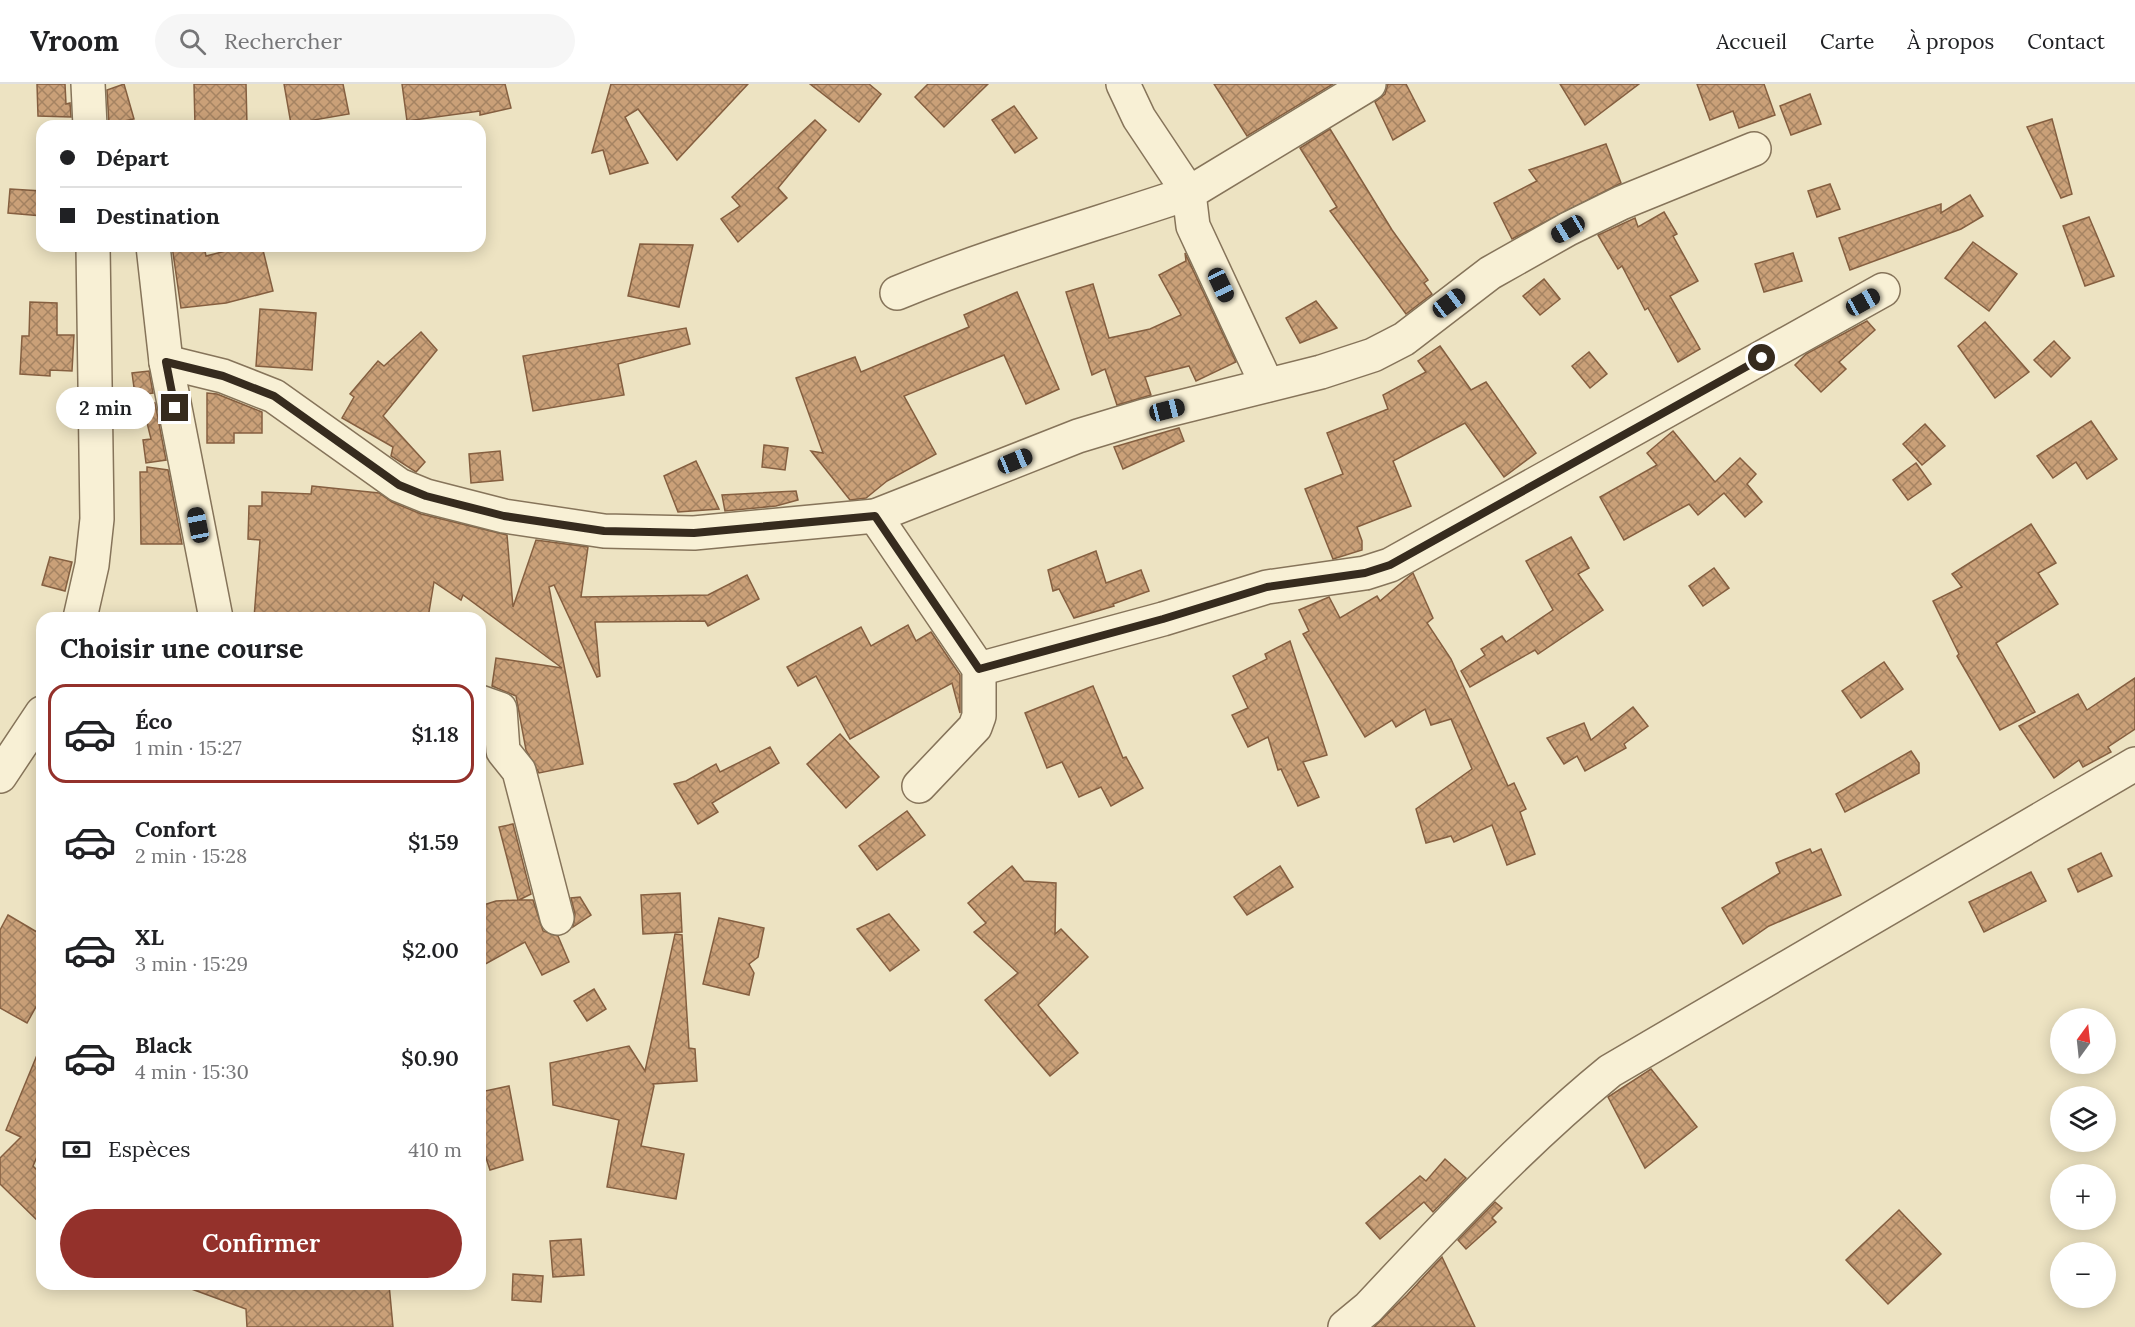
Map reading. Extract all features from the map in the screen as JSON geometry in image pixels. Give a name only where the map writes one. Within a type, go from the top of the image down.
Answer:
[{"type":"street","points":[[88,84],[90,120]]},
{"type":"street","points":[[1123,84],[1139,118],[1189,193],[1193,226],[1266,385]]},
{"type":"street","points":[[897,293],[965,265],[1049,240],[1189,193],[1369,84]]},
{"type":"street","points":[[166,362],[223,376],[274,396],[399,485],[426,496],[504,516],[604,531],[694,533],[875,516],[1078,436],[1144,416],[1373,355],[1404,339],[1491,273],[1568,229],[1621,203],[1754,149]]},
{"type":"street","points":[[81,612],[92,565],[97,519],[93,252]]},
{"type":"street","points":[[154,252],[166,362],[215,612]]},
{"type":"street","points":[[979,669],[1163,619],[1267,587],[1365,573],[1390,565],[1883,290]]},
{"type":"street","points":[[875,516],[979,669],[979,716],[975,727],[919,786]]},
{"type":"street","points":[[486,704],[500,709],[503,751],[519,771],[557,918]]},
{"type":"street","points":[[0,776],[36,722]]},
{"type":"street","points":[[1345,1327],[1368,1308],[1500,1169],[1555,1115],[1610,1071],[2135,764]]},
{"type":"building","points":[[37,84],[65,84],[66,104],[70,103],[71,117],[38,116]]},
{"type":"building","points":[[124,84],[134,119],[109,120],[107,90]]},
{"type":"building","points":[[194,84],[246,84],[247,120],[195,120]]},
{"type":"building","points":[[284,84],[343,84],[349,114],[314,120],[290,120]]},
{"type":"building","points":[[402,84],[505,84],[511,108],[480,115],[480,111],[407,120]]},
{"type":"building","points":[[611,84],[748,84],[677,160],[638,109],[625,117],[648,163],[610,174],[603,150],[592,153]]},
{"type":"building","points":[[810,84],[869,84],[881,94],[859,122]]},
{"type":"building","points":[[928,84],[988,84],[944,127],[915,97]]},
{"type":"building","points":[[1214,84],[1333,84],[1247,136]]},
{"type":"building","points":[[1388,84],[1406,84],[1425,121],[1393,140],[1375,102],[1385,94]]},
{"type":"building","points":[[1560,84],[1639,84],[1585,125]]},
{"type":"building","points":[[1697,84],[1764,84],[1775,115],[1739,128],[1733,111],[1710,120]]},
{"type":"building","points":[[1810,94],[1821,124],[1791,135],[1780,106]]},
{"type":"building","points":[[1014,106],[1037,138],[1015,153],[992,120]]},
{"type":"building","points":[[2052,119],[2072,194],[2061,198],[2027,127]]},
{"type":"building","points":[[815,120],[826,130],[778,188],[787,198],[738,242],[721,219],[740,206],[732,197]]},
{"type":"building","points":[[1330,129],[1392,230],[1428,280],[1424,283],[1432,294],[1406,314],[1330,211],[1337,207],[1300,148]]},
{"type":"building","points":[[1606,144],[1621,183],[1512,239],[1494,203],[1537,181],[1529,170]]},
{"type":"building","points":[[1830,184],[1840,209],[1817,217],[1808,191]]},
{"type":"building","points":[[10,189],[36,191],[36,215],[8,213]]},
{"type":"building","points":[[1970,195],[1983,216],[1961,229],[1850,270],[1839,238],[1941,204],[1941,213]]},
{"type":"building","points":[[1664,212],[1677,234],[1673,236],[1698,281],[1670,296],[1700,349],[1678,362],[1648,308],[1645,310],[1622,266],[1618,269],[1598,235],[1635,218],[1638,227]]},
{"type":"building","points":[[2089,217],[2114,276],[2085,286],[2063,226]]},
{"type":"building","points":[[1973,242],[2017,274],[1989,311],[1945,278]]},
{"type":"building","points":[[640,244],[693,245],[679,307],[628,296]]},
{"type":"building","points":[[173,252],[205,252],[206,256],[222,252],[263,252],[273,291],[226,303],[181,308]]},
{"type":"building","points":[[1185,253],[1236,362],[1196,381],[1189,366],[1145,377],[1151,395],[1117,405],[1105,369],[1092,375],[1066,292],[1093,284],[1109,338],[1150,329],[1181,315],[1159,275],[1186,261]]},
{"type":"building","points":[[1793,253],[1802,281],[1764,292],[1755,264]]},
{"type":"building","points":[[1544,279],[1560,299],[1540,315],[1523,296]]},
{"type":"building","points":[[1017,292],[1059,389],[1026,404],[1004,355],[904,396],[936,454],[887,481],[866,498],[850,500],[811,451],[823,453],[796,378],[855,357],[861,372],[969,327],[964,315]]},
{"type":"building","points":[[1316,301],[1337,328],[1300,343],[1286,318]]},
{"type":"building","points":[[30,302],[57,303],[57,335],[74,335],[72,371],[50,370],[50,376],[20,374],[22,336],[29,336]]},
{"type":"building","points":[[260,309],[316,313],[312,370],[256,366]]},
{"type":"building","points":[[1867,321],[1875,330],[1839,362],[1846,369],[1821,392],[1795,365],[1806,354]]},
{"type":"building","points":[[1985,322],[2029,372],[1995,398],[1958,346]]},
{"type":"building","points":[[686,328],[690,344],[618,364],[624,395],[533,411],[523,356]]},
{"type":"building","points":[[421,332],[437,350],[383,416],[425,462],[416,472],[391,456],[393,447],[342,418],[354,397],[350,394],[378,361],[384,366]]},
{"type":"building","points":[[2054,341],[2070,358],[2051,377],[2034,360]]},
{"type":"building","points":[[1440,346],[1471,390],[1486,382],[1536,453],[1504,477],[1465,423],[1393,461],[1411,506],[1357,527],[1362,541],[1362,550],[1333,559],[1305,489],[1343,474],[1327,433],[1388,409],[1383,395],[1426,372],[1418,361]]},
{"type":"building","points":[[1589,352],[1607,374],[1590,388],[1572,366]]},
{"type":"building","points":[[149,371],[153,393],[135,395],[132,373]]},
{"type":"building","points":[[207,393],[217,394],[262,412],[262,433],[234,433],[234,443],[207,443]]},
{"type":"building","points":[[155,403],[166,460],[146,463],[143,440],[151,439],[143,406]]},
{"type":"building","points":[[2091,421],[2117,459],[2087,479],[2076,462],[2053,478],[2037,456]]},
{"type":"building","points":[[1925,424],[1945,446],[1922,465],[1903,444]]},
{"type":"building","points":[[1179,428],[1184,441],[1123,469],[1114,447]]},
{"type":"building","points":[[1673,431],[1715,482],[1740,458],[1756,474],[1747,484],[1762,502],[1745,517],[1724,493],[1698,515],[1689,504],[1624,540],[1600,497],[1657,465],[1647,453]]},
{"type":"building","points":[[764,445],[788,448],[785,470],[762,467]]},
{"type":"building","points":[[500,451],[503,480],[471,483],[469,454]]},
{"type":"building","points":[[696,461],[719,509],[678,512],[664,476]]},
{"type":"building","points":[[1916,463],[1931,484],[1908,500],[1893,480]]},
{"type":"building","points":[[147,467],[168,470],[182,544],[141,544],[140,472],[147,472]]},
{"type":"building","points":[[312,486],[379,493],[392,502],[421,514],[507,535],[513,607],[536,540],[588,547],[581,597],[708,595],[747,575],[759,599],[708,626],[705,621],[595,622],[600,676],[597,677],[554,585],[549,587],[583,764],[539,773],[526,750],[516,696],[492,686],[496,658],[562,668],[463,595],[461,600],[434,582],[429,612],[254,612],[260,540],[248,539],[249,506],[262,506],[262,492],[311,494]]},
{"type":"building","points":[[796,491],[798,500],[776,506],[725,511],[722,495]]},
{"type":"building","points":[[2031,524],[2056,563],[2038,573],[2058,604],[1996,643],[2035,712],[2000,730],[1957,656],[1959,654],[1933,601],[1962,587],[1952,574]]},
{"type":"building","points":[[1571,537],[1589,568],[1578,574],[1603,610],[1538,654],[1535,650],[1470,687],[1461,671],[1485,655],[1481,649],[1502,636],[1506,642],[1553,610],[1526,561]]},
{"type":"building","points":[[1096,551],[1106,583],[1141,570],[1149,591],[1113,604],[1114,606],[1074,618],[1059,589],[1053,591],[1048,570]]},
{"type":"building","points":[[50,557],[72,562],[65,591],[42,585]]},
{"type":"building","points":[[1714,568],[1729,588],[1703,606],[1689,586]]},
{"type":"building","points":[[1413,573],[1433,618],[1427,623],[1451,659],[1508,786],[1514,783],[1526,809],[1520,812],[1535,854],[1507,865],[1492,825],[1454,842],[1451,836],[1426,843],[1416,809],[1472,769],[1451,719],[1431,725],[1425,709],[1396,727],[1392,720],[1365,737],[1303,634],[1309,631],[1299,610],[1329,597],[1340,618],[1377,596],[1380,601]]},
{"type":"building","points":[[908,625],[916,641],[931,632],[960,675],[960,713],[952,683],[850,739],[816,676],[798,686],[787,667],[861,627],[871,646]]},
{"type":"building","points":[[1290,641],[1327,755],[1303,762],[1319,797],[1298,806],[1281,769],[1278,770],[1268,737],[1248,747],[1232,715],[1248,708],[1233,676],[1267,659],[1265,654]]},
{"type":"building","points":[[1884,662],[1903,689],[1861,718],[1842,691]]},
{"type":"building","points":[[2135,678],[2135,729],[2108,747],[2111,752],[2083,767],[2079,760],[2054,778],[2019,726],[2078,694],[2087,710]]},
{"type":"building","points":[[1093,686],[1123,758],[1126,757],[1143,788],[1111,806],[1101,787],[1079,797],[1062,762],[1047,768],[1025,713]]},
{"type":"building","points":[[1633,707],[1648,726],[1624,744],[1626,748],[1585,771],[1577,756],[1564,764],[1547,738],[1584,723],[1591,740]]},
{"type":"building","points":[[840,734],[879,777],[846,808],[807,764]]},
{"type":"building","points":[[770,747],[779,763],[712,803],[718,812],[698,824],[674,784],[686,781],[716,764],[720,772]]},
{"type":"building","points":[[1911,751],[1919,763],[1919,773],[1845,812],[1836,794]]},
{"type":"building","points":[[907,811],[925,835],[877,870],[859,846]]},
{"type":"building","points":[[513,824],[531,894],[519,900],[533,900],[543,931],[558,936],[569,962],[542,975],[525,942],[486,964],[486,904],[496,901],[518,900],[499,827]]},
{"type":"building","points":[[1810,849],[1812,853],[1821,849],[1841,895],[1769,926],[1743,944],[1722,908],[1780,873],[1776,863]]},
{"type":"building","points":[[2101,853],[2112,876],[2078,892],[2068,869]]},
{"type":"building","points":[[1012,866],[1024,881],[1056,883],[1055,934],[1061,929],[1088,957],[1038,1005],[1078,1053],[1050,1076],[985,1000],[1018,973],[974,932],[986,923],[968,903]]},
{"type":"building","points":[[1280,866],[1293,887],[1247,915],[1234,897]]},
{"type":"building","points":[[2031,872],[2046,901],[1984,932],[1969,902]]},
{"type":"building","points":[[680,893],[682,932],[643,934],[641,895]]},
{"type":"building","points":[[580,897],[591,915],[573,927],[575,914],[571,898]]},
{"type":"building","points":[[889,914],[919,950],[890,971],[857,929]]},
{"type":"building","points":[[8,915],[36,931],[36,1007],[27,1023],[0,1008],[0,930]]},
{"type":"building","points":[[719,918],[764,928],[758,957],[749,964],[754,973],[749,995],[703,984]]},
{"type":"building","points":[[675,934],[682,935],[689,1048],[695,1049],[697,1081],[653,1084],[641,1146],[684,1154],[676,1199],[607,1187],[619,1120],[553,1105],[550,1063],[629,1046],[645,1071]]},
{"type":"building","points":[[594,989],[606,1009],[587,1021],[574,1001]]},
{"type":"building","points":[[36,1058],[36,1159],[33,1166],[36,1169],[36,1219],[0,1184],[0,1158],[21,1137],[6,1130]]},
{"type":"building","points":[[1651,1069],[1697,1127],[1645,1168],[1608,1097]]},
{"type":"building","points":[[509,1086],[523,1160],[490,1170],[486,1158],[486,1091]]},
{"type":"building","points":[[1445,1159],[1466,1178],[1433,1212],[1424,1202],[1380,1239],[1366,1223],[1420,1176],[1426,1181]]},
{"type":"building","points":[[1495,1202],[1502,1208],[1492,1218],[1496,1222],[1466,1249],[1458,1240]]},
{"type":"building","points":[[1899,1210],[1941,1254],[1888,1304],[1846,1260]]},
{"type":"building","points":[[581,1239],[584,1275],[553,1277],[550,1241]]},
{"type":"building","points":[[1442,1257],[1475,1327],[1374,1327],[1407,1295]]},
{"type":"building","points":[[513,1274],[543,1276],[541,1302],[512,1300]]},
{"type":"building","points":[[194,1290],[390,1290],[393,1327],[247,1327],[246,1309]]},
{"type":"route","points":[[175,408],[166,362],[223,376],[274,396],[399,485],[462,507],[548,524],[604,531],[694,533],[875,516],[979,669],[1163,619],[1267,587],[1365,573],[1390,565],[1762,358]]}]
